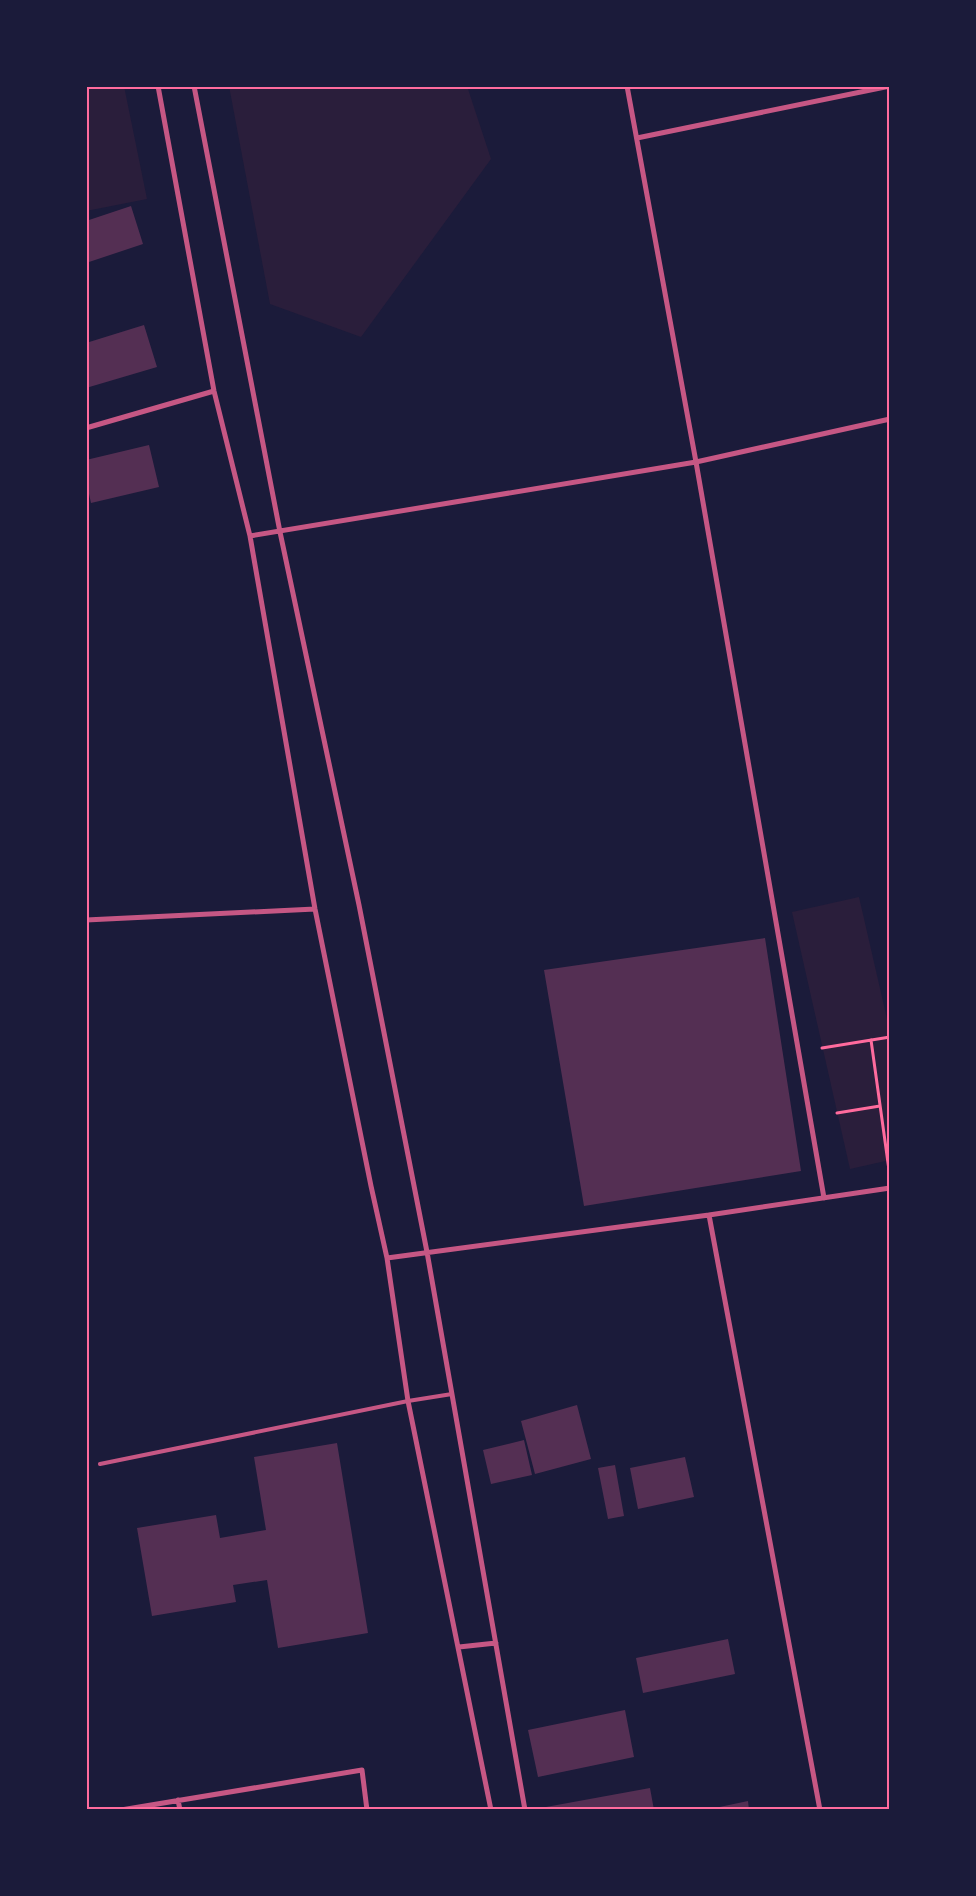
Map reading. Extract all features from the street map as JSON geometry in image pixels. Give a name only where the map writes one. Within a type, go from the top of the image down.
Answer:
[{"type":"street","points":[[158,86],[214,391],[250,536],[315,909],[387,1258],[408,1401],[491,1810]]},
{"type":"street","points":[[194,86],[280,532],[359,905],[427,1252],[525,1810]]},
{"type":"street","points":[[627,86],[696,462],[824,1198]]},
{"type":"street","points":[[637,138],[890,86]]},
{"type":"street","points":[[86,428],[214,391]]},
{"type":"street","points":[[250,536],[696,462],[890,419]]},
{"type":"street","points":[[86,920],[315,909]]},
{"type":"street","points":[[387,1258],[709,1215],[890,1188]]},
{"type":"street","points":[[709,1215],[820,1810]]},
{"type":"street","points":[[459,1647],[496,1643]]},
{"type":"street","points":[[121,1810],[362,1770],[367,1810]]},
{"type":"street","points":[[178,1800],[180,1810]]},
{"type":"lane","points":[[100,1464],[408,1401],[452,1394]]},
{"type":"path","points":[[822,1048],[890,1036]]},
{"type":"path","points":[[871,1040],[890,1173]]},
{"type":"path","points":[[837,1112],[880,1106]]},
{"type":"shaded area","points":[[86,86],[124,86],[147,199],[86,211]]},
{"type":"shaded area","points":[[229,86],[467,86],[491,159],[361,337],[270,304]]},
{"type":"shaded area","points":[[859,897],[890,1032],[890,1160],[850,1169],[792,912]]},
{"type":"building","points":[[131,206],[143,244],[86,263],[86,221]]},
{"type":"building","points":[[144,325],[157,367],[86,388],[86,343]]},
{"type":"building","points":[[149,445],[159,487],[91,503],[86,480],[86,460]]},
{"type":"building","points":[[765,938],[801,1171],[584,1206],[544,970]]},
{"type":"building","points":[[577,1405],[591,1459],[535,1474],[521,1421]]},
{"type":"building","points":[[524,1440],[532,1475],[491,1484],[483,1450]]},
{"type":"building","points":[[337,1443],[368,1633],[278,1648],[267,1580],[233,1585],[236,1602],[152,1616],[137,1528],[216,1515],[220,1538],[266,1530],[254,1457]]},
{"type":"building","points":[[685,1457],[694,1497],[638,1509],[630,1468]]},
{"type":"building","points":[[615,1465],[624,1516],[608,1519],[598,1468]]},
{"type":"building","points":[[728,1639],[735,1674],[643,1693],[636,1658]]},
{"type":"building","points":[[625,1710],[634,1757],[538,1777],[528,1730]]},
{"type":"building","points":[[650,1788],[654,1810],[535,1810],[535,1809]]},
{"type":"building","points":[[748,1801],[749,1810],[710,1810],[710,1809]]}]
